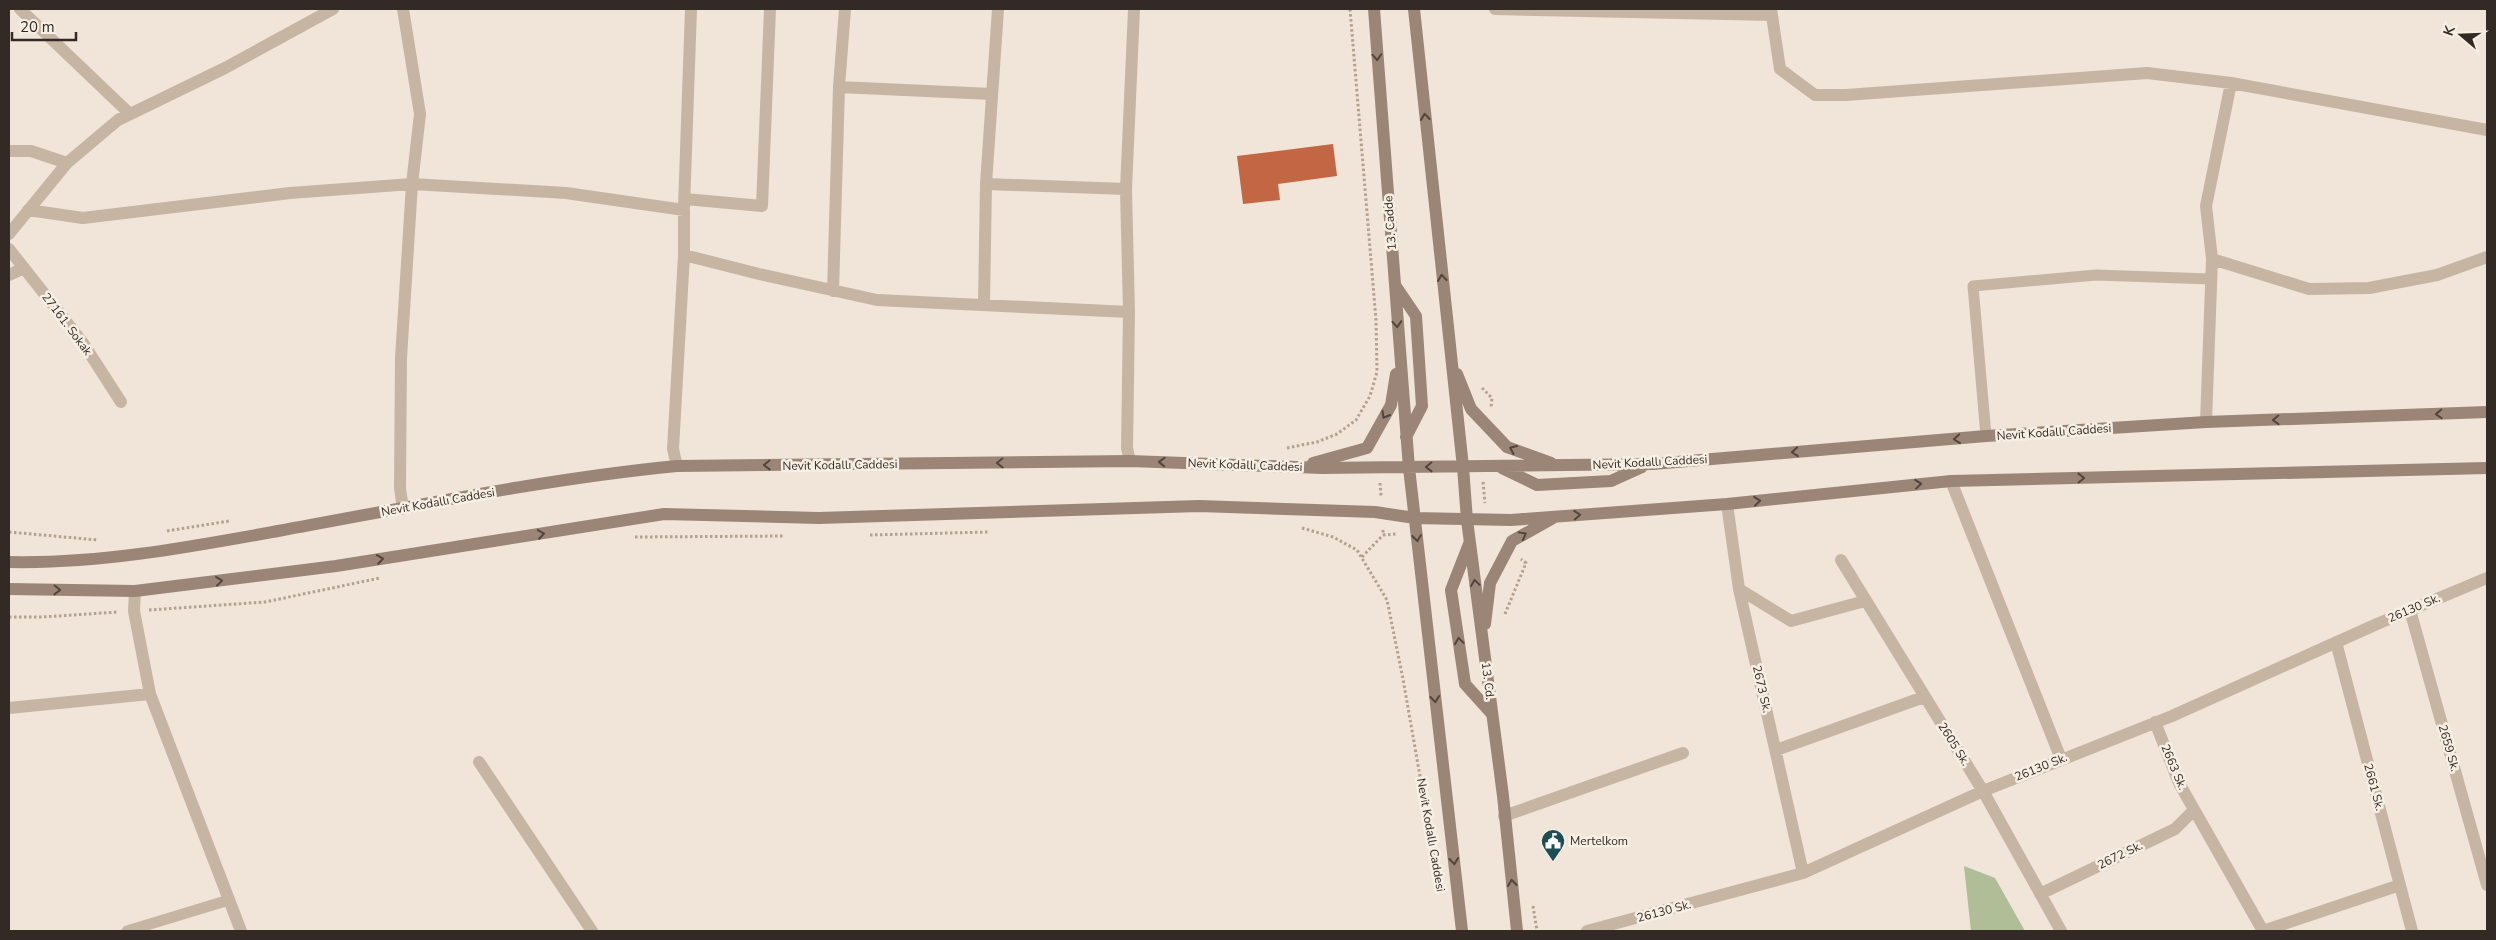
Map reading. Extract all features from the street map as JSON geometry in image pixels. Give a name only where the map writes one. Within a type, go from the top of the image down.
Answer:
[{"type":"main road","name":"13. Cadde","points":[[1374,9],[1406,437]]},
{"type":"main road","points":[[1414,9],[1450,356],[1471,409],[1507,447],[1558,466]]},
{"type":"main road","points":[[1394,284],[1416,316],[1422,406],[1406,437],[1462,931]]},
{"type":"main road","points":[[1300,467],[1367,448],[1391,405],[1399,352]]},
{"type":"main road","name":"13. Cd.","points":[[1450,356],[1467,520],[1517,931]]},
{"type":"main road","name":"Nevit Kodallı Caddesi","points":[[9,562],[48,563],[177,550],[602,473],[677,466],[1130,461],[1300,467],[1409,468],[1647,464],[1986,436],[2206,422],[2487,412]]},
{"type":"main road","points":[[1500,467],[1537,485],[1611,481],[1647,464]]},
{"type":"main road","points":[[9,589],[135,591],[336,566],[664,514],[819,518],[1198,506],[1375,512],[1415,518],[1511,520],[1726,504],[1950,481],[2487,468]]},
{"type":"main road","points":[[1483,641],[1490,583],[1512,541],[1556,516]]},
{"type":"main road","points":[[1470,543],[1451,590],[1465,684],[1492,714]]},
{"type":"street","points":[[20,9],[130,114]]},
{"type":"street","points":[[9,234],[67,163],[118,120],[225,68],[333,9]]},
{"type":"street","points":[[403,9],[420,114],[412,184],[400,358],[400,488],[403,509]]},
{"type":"street","points":[[677,466],[673,449],[684,255],[691,9]]},
{"type":"street","points":[[28,210],[83,218],[290,193],[412,184],[566,193],[685,204],[762,206],[770,9]]},
{"type":"street","points":[[833,291],[839,87],[845,9]]},
{"type":"street","points":[[984,305],[986,184],[998,9]]},
{"type":"street","points":[[1130,461],[1127,448],[1129,312],[1126,189],[1134,9]]},
{"type":"street","points":[[1495,9],[1771,12],[1780,69],[1815,95],[1846,96],[2147,73],[2231,83],[2487,130]]},
{"type":"street","points":[[2206,422],[2212,259],[2206,206],[2231,83]]},
{"type":"street","points":[[839,87],[992,94]]},
{"type":"street","points":[[9,151],[31,151],[67,163]]},
{"type":"street","points":[[986,184],[1126,189]]},
{"type":"street","name":"27161. Sokak","points":[[9,249],[82,343],[121,402]]},
{"type":"street","points":[[684,255],[877,300],[1129,312]]},
{"type":"street","points":[[2212,259],[2309,289],[2369,288],[2437,275],[2487,257]]},
{"type":"street","points":[[9,275],[24,268]]},
{"type":"street","points":[[1950,481],[2060,759]]},
{"type":"street","name":"2673 Sk.","points":[[1726,504],[1739,589],[1803,873]]},
{"type":"street","name":"2605 Sk.","points":[[1841,560],[1983,791],[2061,931]]},
{"type":"street","name":"26130 Sk.","points":[[1587,931],[1803,873],[1983,791],[2155,722],[2487,578]]},
{"type":"street","points":[[1739,589],[1791,621],[1865,601]]},
{"type":"street","points":[[135,591],[134,611],[150,694],[241,931]]},
{"type":"street","name":"2659 Sk.","points":[[2410,610],[2487,886]]},
{"type":"street","name":"2661 Sk.","points":[[2336,642],[2412,931]]},
{"type":"street","points":[[9,708],[150,694]]},
{"type":"street","points":[[1776,750],[1924,697]]},
{"type":"street","name":"2663 Sk.","points":[[2155,722],[2179,783],[2263,931]]},
{"type":"street","points":[[1504,816],[1683,753]]},
{"type":"street","points":[[479,762],[592,931]]},
{"type":"street","name":"2672 Sk.","points":[[2040,894],[2175,829],[2194,810]]},
{"type":"street","points":[[2263,931],[2400,885]]},
{"type":"lane","points":[[1986,436],[1973,286],[2096,275],[2211,280]]},
{"type":"lane","points":[[126,931],[229,900]]},
{"type":"path","name":"13. Cadde","points":[[1350,9],[1376,320],[1377,372],[1370,396]]},
{"type":"path","name":"Nevit Kodallı Caddesi","points":[[1295,526],[1333,537],[1357,550],[1387,600],[1436,863]]},
{"type":"path","points":[[866,535],[994,531]]},
{"type":"path","points":[[1362,556],[1383,535]]},
{"type":"path","points":[[629,537],[787,536]]},
{"type":"path","points":[[9,617],[42,617],[266,602],[382,578]]},
{"type":"green space","points":[[1964,866],[1995,878],[2025,931],[1971,931]]},
{"type":"building","points":[[1333,144],[1337,176],[1278,184],[1280,200],[1243,204],[1237,156]]},
{"type":"place","name":"Mertelkom","points":[[1553,862]]}]
